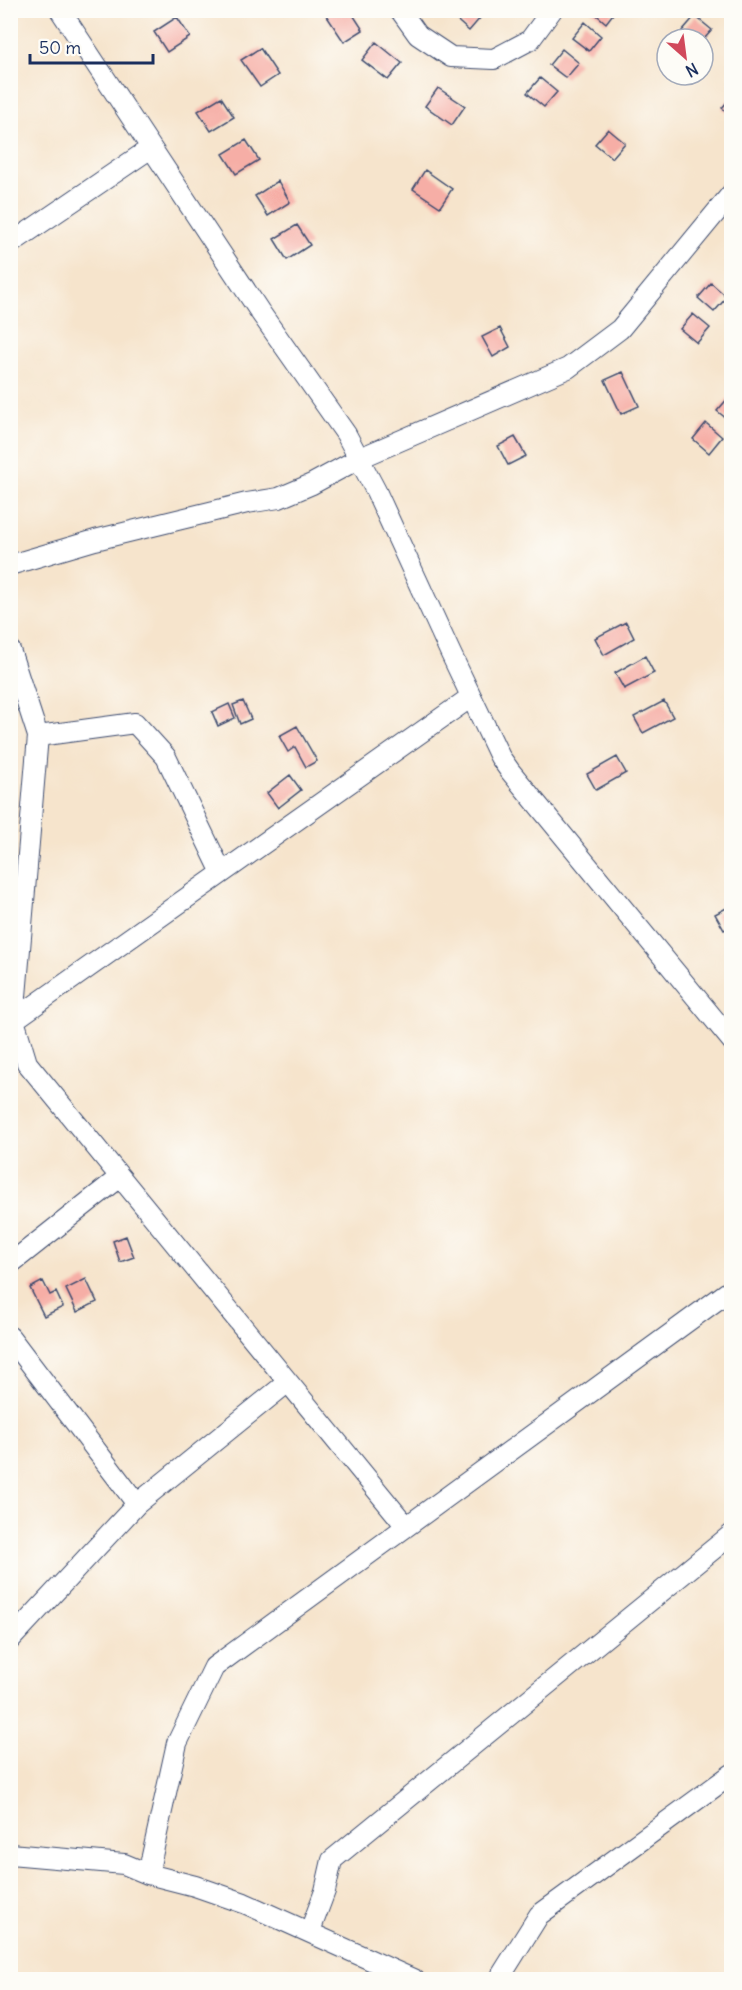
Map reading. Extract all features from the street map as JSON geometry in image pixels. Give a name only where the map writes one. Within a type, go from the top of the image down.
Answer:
[{"type":"street","points":[[60,10],[260,312],[346,434],[360,458],[493,744],[510,771],[732,1041]]},
{"type":"street","points":[[400,10],[418,35],[451,57],[494,59],[530,40],[552,10]]},
{"type":"street","points":[[10,244],[151,148]]},
{"type":"street","points":[[10,565],[138,530],[247,503],[279,498],[312,484],[360,458],[568,368],[620,329],[732,193]]},
{"type":"street","points":[[10,650],[38,736],[14,1020],[27,1063],[406,1526]]},
{"type":"street","points":[[14,1020],[471,697]]},
{"type":"street","points":[[38,736],[135,723],[166,757],[222,873]]},
{"type":"street","points":[[10,1264],[120,1177]]},
{"type":"street","points":[[148,1874],[177,1743],[214,1667],[732,1289]]},
{"type":"street","points":[[10,1337],[137,1504]]},
{"type":"street","points":[[10,1640],[137,1504],[288,1382]]},
{"type":"street","points":[[310,1931],[325,1891],[332,1860],[732,1534]]},
{"type":"street","points":[[500,1980],[539,1915],[732,1774]]},
{"type":"street","points":[[10,1854],[124,1864],[148,1874],[244,1903],[415,1980]]},
{"type":"building","points":[[333,10],[350,10],[363,30],[344,42],[326,15]]},
{"type":"building","points":[[455,10],[487,10],[469,31],[451,15]]},
{"type":"building","points":[[591,10],[616,10],[606,23]]},
{"type":"building","points":[[695,16],[708,27],[685,27]]},
{"type":"building","points":[[177,17],[190,37],[167,52],[154,32]]},
{"type":"building","points":[[585,22],[601,36],[589,51],[572,38]]},
{"type":"building","points":[[376,42],[402,63],[388,80],[362,60]]},
{"type":"building","points":[[260,48],[278,75],[260,87],[241,60]]},
{"type":"building","points":[[562,49],[579,63],[566,78],[549,65]]},
{"type":"building","points":[[540,78],[557,92],[544,107],[527,93]]},
{"type":"building","points":[[438,88],[465,106],[452,125],[425,106]]},
{"type":"building","points":[[732,96],[732,116],[722,108]]},
{"type":"building","points":[[221,97],[234,117],[211,131],[198,111]]},
{"type":"building","points":[[608,129],[625,143],[612,158],[595,144]]},
{"type":"building","points":[[246,140],[259,160],[236,174],[223,154]]},
{"type":"building","points":[[425,170],[452,189],[440,207],[413,189]]},
{"type":"building","points":[[278,181],[290,202],[268,216],[255,196]]},
{"type":"building","points":[[297,225],[310,245],[287,260],[274,239]]},
{"type":"building","points":[[711,283],[727,297],[714,312],[698,298]]},
{"type":"building","points":[[693,314],[710,328],[697,343],[680,329]]},
{"type":"building","points":[[500,328],[510,347],[493,357],[482,337]]},
{"type":"building","points":[[623,372],[639,406],[621,414],[605,380]]},
{"type":"building","points":[[730,396],[732,397],[732,423],[717,411]]},
{"type":"building","points":[[706,423],[722,437],[709,453],[693,439]]},
{"type":"building","points":[[515,437],[526,456],[508,465],[498,446]]},
{"type":"building","points":[[626,622],[634,638],[604,655],[595,638]]},
{"type":"building","points":[[645,656],[654,673],[624,689],[615,673]]},
{"type":"building","points":[[243,701],[251,719],[240,724],[233,705]]},
{"type":"building","points":[[664,701],[673,717],[643,733],[634,717]]},
{"type":"building","points":[[229,704],[235,718],[218,726],[212,712]]},
{"type":"building","points":[[297,726],[317,761],[306,767],[295,747],[288,752],[279,736]]},
{"type":"building","points":[[617,757],[626,773],[596,790],[587,774]]},
{"type":"building","points":[[290,775],[301,790],[278,808],[267,793]]},
{"type":"building","points":[[732,905],[732,926],[724,930],[715,914]]},
{"type":"building","points":[[126,1236],[134,1257],[120,1262],[113,1241]]},
{"type":"building","points":[[86,1279],[97,1302],[77,1312],[66,1289]]},
{"type":"building","points":[[43,1281],[50,1295],[56,1292],[63,1307],[44,1316],[30,1288]]}]
